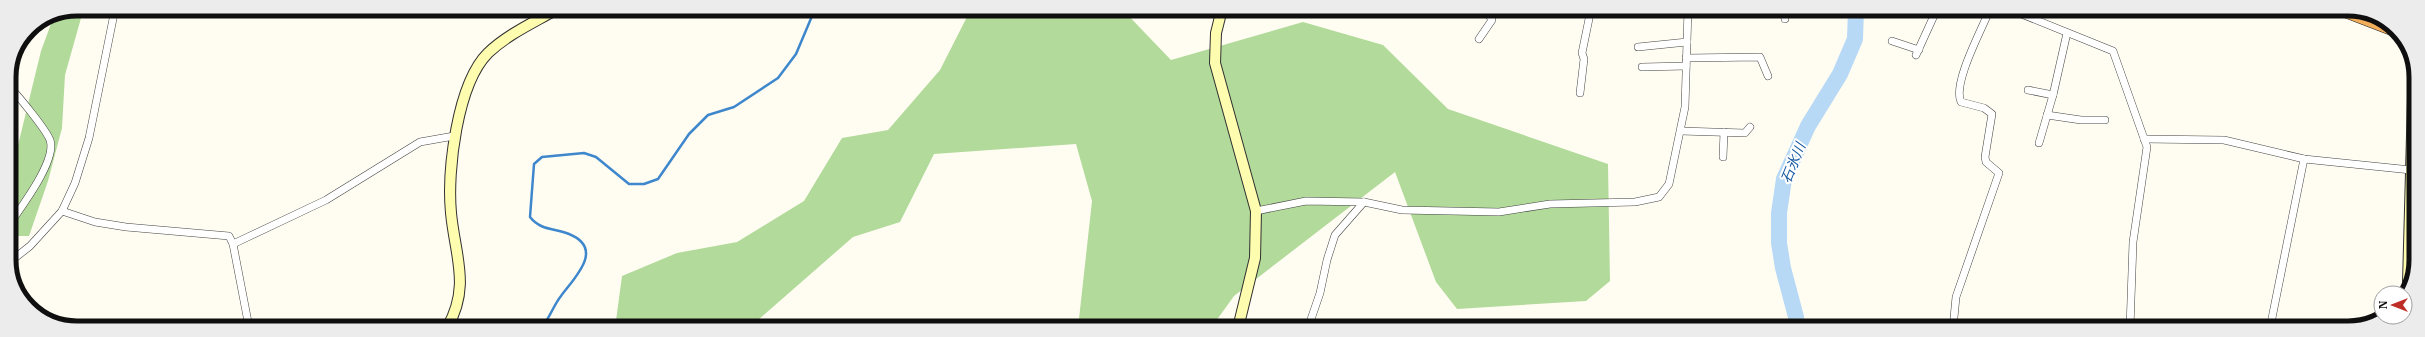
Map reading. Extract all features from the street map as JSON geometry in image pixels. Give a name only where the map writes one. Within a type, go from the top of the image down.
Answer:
[{"type":"highway","points":[[2364,18],[2377,23]]},
{"type":"street","points":[[16,257],[30,246],[62,211],[75,183],[89,138],[115,16]]},
{"type":"street","points":[[450,321],[458,303],[461,285],[460,261],[451,213],[454,136],[462,105],[474,77],[487,55],[505,39],[545,16]]},
{"type":"street","points":[[1220,16],[1216,33],[1216,63],[1256,211],[1255,258],[1240,321]]},
{"type":"street","points":[[1479,39],[1492,20],[1489,16]]},
{"type":"street","points":[[1580,93],[1584,59],[1582,53],[1590,16]]},
{"type":"street","points":[[1256,211],[1306,201],[1364,202],[1402,210],[1500,212],[1550,204],[1635,202],[1659,197],[1669,184],[1685,107],[1688,16]]},
{"type":"street","points":[[1892,41],[1917,53],[1934,16]]},
{"type":"street","points":[[1954,321],[1956,297],[1999,172],[1986,162],[1985,157],[1992,114],[1984,108],[1961,102],[1959,97],[1965,68],[1987,16]]},
{"type":"street","points":[[2025,16],[2113,52],[2147,147],[2133,242],[2130,321]]},
{"type":"street","points":[[2039,143],[2053,95],[2067,33]]},
{"type":"street","points":[[1638,47],[1687,42]]},
{"type":"street","points":[[1686,58],[1760,57],[1768,76]]},
{"type":"street","points":[[1642,67],[1686,66]]},
{"type":"street","points":[[2028,90],[2053,95]]},
{"type":"street","points":[[16,95],[47,135],[51,149],[43,171],[16,214]]},
{"type":"street","points":[[2047,115],[2081,120],[2105,120]]},
{"type":"street","points":[[1681,131],[1745,132],[1750,127]]},
{"type":"street","points":[[1723,157],[1724,132]]},
{"type":"street","points":[[233,244],[326,200],[420,142],[454,136]]},
{"type":"street","points":[[2144,139],[2224,140],[2304,159],[2409,170]]},
{"type":"street","points":[[2271,321],[2304,159]]},
{"type":"street","points":[[1310,321],[1320,293],[1327,260],[1335,235],[1364,202]]},
{"type":"street","points":[[62,211],[95,222],[126,227],[229,236],[233,244],[248,321]]},
{"type":"green space","points":[[82,16],[65,75],[62,128],[48,181],[29,236],[16,236],[16,153],[41,51],[52,22],[65,17]]},
{"type":"green space","points":[[967,16],[1129,16],[1171,60],[1303,22],[1383,45],[1448,109],[1608,164],[1610,281],[1586,301],[1457,309],[1436,282],[1395,172],[1234,296],[1216,321],[1079,321],[1092,201],[1076,144],[934,154],[900,222],[853,237],[757,321],[616,321],[622,276],[677,253],[737,242],[804,201],[842,138],[888,130],[940,70]]},
{"type":"waterway","points":[[546,321],[558,300],[579,273],[586,256],[585,248],[580,240],[564,232],[543,227],[534,222],[530,217],[534,164],[542,157],[584,153],[596,157],[629,184],[644,184],[658,179],[689,134],[708,115],[734,107],[778,78],[796,54],[812,16]]},
{"type":"waterway","name":"石氷川","points":[[1796,321],[1783,268],[1779,243],[1779,213],[1784,179],[1808,126],[1840,74],[1855,39],[1856,16]]}]
